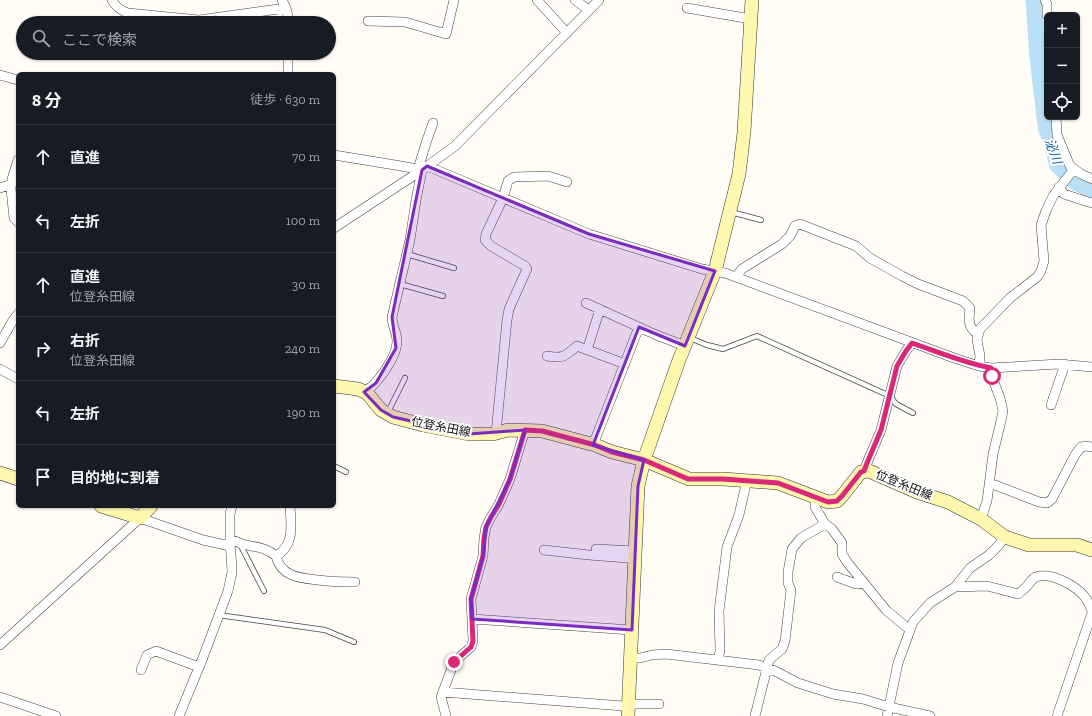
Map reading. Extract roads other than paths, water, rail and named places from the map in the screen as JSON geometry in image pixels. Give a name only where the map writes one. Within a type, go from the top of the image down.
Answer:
[{"type":"main road","points":[[629,710],[638,486],[644,460],[686,341],[715,271],[739,174],[744,134],[752,0]]},
{"type":"main road","points":[[336,386],[358,389],[364,392]]},
{"type":"main road","name":"位登糸田線","points":[[364,392],[367,393],[381,410],[387,414],[423,425],[469,434],[496,433],[508,430],[542,431],[644,460],[688,479],[746,480],[778,483],[828,502],[837,501],[861,472],[869,471],[917,492],[948,502],[981,519],[1005,537],[1029,545],[1077,545],[1092,550]]},
{"type":"main road","points":[[0,473],[16,478]]},
{"type":"main road","points":[[108,508],[140,518],[148,508]]},
{"type":"street","points":[[112,0],[123,12],[158,16]]},
{"type":"street","points":[[368,21],[405,22],[446,34],[454,0]]},
{"type":"street","points":[[537,0],[567,33]]},
{"type":"street","points":[[575,0],[589,10]]},
{"type":"street","points":[[336,227],[455,146],[599,0]]},
{"type":"street","points":[[1045,0],[1047,4],[1047,12]]},
{"type":"street","points":[[220,16],[284,4],[287,16]]},
{"type":"street","points":[[687,8],[751,19]]},
{"type":"street","points":[[288,60],[288,72]]},
{"type":"street","points":[[0,75],[16,79]]},
{"type":"street","points":[[1056,120],[1057,135],[1070,166],[1073,170],[1092,179]]},
{"type":"street","points":[[364,392],[376,383],[390,362],[396,348],[397,340],[392,324],[392,317],[407,254],[427,140],[433,123]]},
{"type":"street","points":[[336,155],[422,169],[503,198],[589,234],[702,269],[725,273],[912,343],[979,366],[991,368],[1065,364],[1092,367]]},
{"type":"street","points":[[16,168],[11,189],[14,218],[16,220]]},
{"type":"street","points":[[979,366],[980,356],[977,340],[980,330],[1010,298],[1037,277],[1041,271],[1044,261],[1041,225],[1053,196],[1073,170]]},
{"type":"street","points":[[496,433],[509,309],[527,270],[525,266],[491,246],[485,240],[486,234],[503,198],[508,181],[514,177],[548,176],[568,182]]},
{"type":"street","points":[[0,188],[12,184]]},
{"type":"street","points":[[1060,186],[1064,194],[1092,203]]},
{"type":"street","points":[[736,277],[742,269],[782,244],[790,236],[795,226],[800,224],[856,246],[870,258],[918,284],[963,301],[970,308],[969,323],[973,331],[978,334]]},
{"type":"street","points":[[586,303],[654,334],[686,341]]},
{"type":"street","points":[[587,350],[600,309]]},
{"type":"street","points":[[0,342],[16,317]]},
{"type":"street","points":[[593,445],[639,327]]},
{"type":"street","points":[[864,471],[881,430],[897,366],[912,343]]},
{"type":"street","points":[[547,356],[557,358],[564,356],[577,346],[625,364]]},
{"type":"street","points":[[1051,405],[1065,364]]},
{"type":"street","points":[[981,519],[987,501],[993,454],[1003,411],[991,368]]},
{"type":"street","points":[[0,370],[16,378]]},
{"type":"street","points":[[446,716],[441,698],[443,692],[454,662],[471,647],[473,641],[471,599],[483,556],[486,527],[499,504],[510,479],[525,430]]},
{"type":"street","points":[[989,484],[1039,502],[1047,503],[1052,499],[1075,454],[1081,448],[1086,446],[1092,447]]},
{"type":"street","points":[[718,660],[720,651],[719,612],[726,553],[739,515],[746,480]]},
{"type":"street","points":[[816,497],[815,507],[825,524],[832,529],[842,543],[842,554],[847,562],[886,610],[910,630]]},
{"type":"street","points":[[179,716],[228,591],[232,572],[230,543],[230,514],[232,508]]},
{"type":"street","points":[[276,556],[287,547],[290,538],[290,508]]},
{"type":"street","points":[[0,645],[140,518],[203,540],[239,543],[259,547],[272,552],[276,556],[283,570],[292,576],[332,582],[355,582]]},
{"type":"street","points":[[755,716],[769,660],[782,649],[785,641],[791,590],[788,583],[788,572],[792,549],[801,538],[825,524]]},
{"type":"street","points":[[888,712],[898,663],[913,622],[930,603],[955,587],[970,568],[989,555],[1005,537]]},
{"type":"street","points":[[596,549],[635,556]]},
{"type":"street","points":[[544,550],[627,558],[635,556]]},
{"type":"street","points":[[955,587],[987,586],[1018,594],[1025,589],[1034,578],[1041,576],[1053,577],[1069,584],[1076,588],[1085,597],[1092,612],[1058,716]]},
{"type":"street","points":[[837,577],[856,584],[864,583]]},
{"type":"street","points":[[472,619],[632,630]]},
{"type":"street","points":[[141,670],[147,655],[156,651],[199,667]]},
{"type":"street","points":[[631,658],[640,658],[652,654],[666,654],[759,665],[775,671],[798,683],[833,694],[863,699],[888,712],[917,712],[930,716]]},
{"type":"street","points":[[443,692],[623,706],[629,710],[659,704]]},
{"type":"street","points":[[0,697],[56,716]]},
{"type":"lane","points":[[729,212],[761,220]]},
{"type":"lane","points":[[407,254],[454,268]]},
{"type":"lane","points":[[400,284],[443,296]]},
{"type":"lane","points":[[686,341],[722,349],[757,336],[890,396],[896,404],[913,413]]},
{"type":"lane","points":[[387,414],[405,378]]},
{"type":"lane","points":[[336,467],[346,472]]},
{"type":"lane","points":[[239,543],[264,591]]},
{"type":"lane","points":[[218,615],[325,630],[354,642]]},
{"type":"waterway","name":"泌川","points":[[1033,0],[1037,53],[1046,129],[1052,142],[1057,165],[1076,183],[1092,190]]}]
